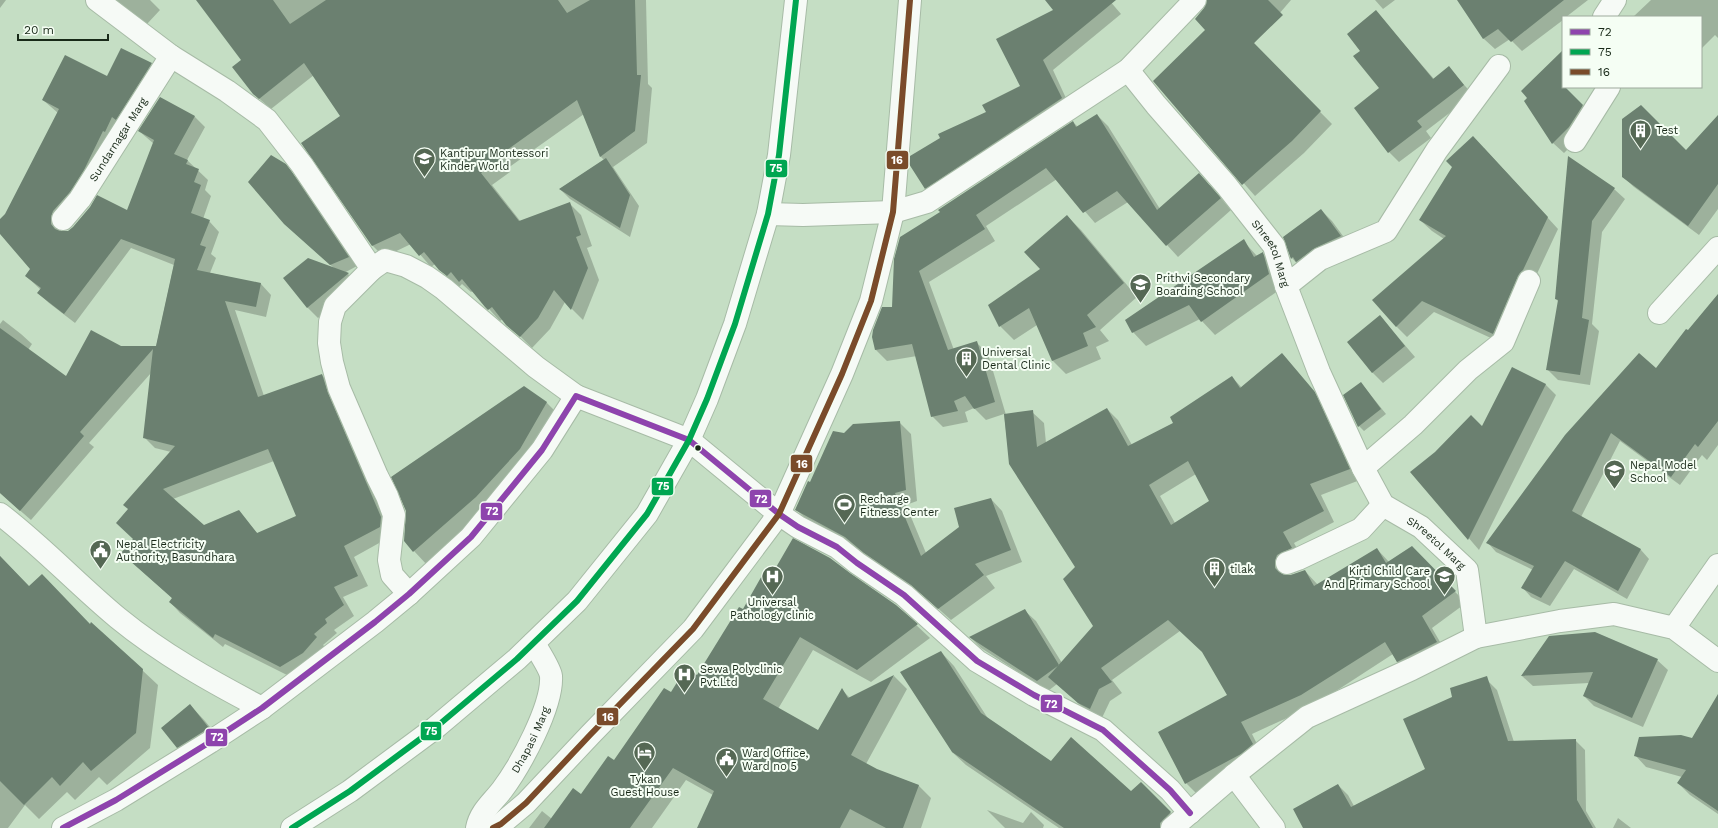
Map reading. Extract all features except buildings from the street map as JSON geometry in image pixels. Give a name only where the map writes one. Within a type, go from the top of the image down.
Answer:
[{"type":"main road","points":[[97,0],[171,56],[227,91],[267,120],[302,165],[372,269]]},
{"type":"main road","points":[[292,828],[350,791],[435,728],[534,643],[577,601],[614,557],[647,514],[688,440],[707,399],[724,356],[768,214],[779,155],[796,0]]},
{"type":"main road","points":[[493,828],[501,824],[526,803],[693,629],[779,514],[842,374],[871,301],[893,212],[910,0]]},
{"type":"main road","points":[[768,214],[803,215],[893,212],[927,202],[1128,70],[1195,0]]},
{"type":"main road","points":[[1605,16],[1615,0]]},
{"type":"main road","name":"Sundarnagar Marg","points":[[62,219],[80,199],[171,56]]},
{"type":"main road","points":[[1286,286],[1320,259],[1386,231],[1437,150],[1499,66]]},
{"type":"main road","name":"Shreetol Marg","points":[[1128,70],[1156,105],[1226,185],[1274,246],[1286,286],[1319,372],[1363,468],[1383,505],[1421,527],[1467,570],[1476,637]]},
{"type":"main road","points":[[1575,141],[1608,88]]},
{"type":"main road","points":[[1659,313],[1718,248]]},
{"type":"main road","points":[[409,594],[392,575],[389,560],[394,515],[339,388],[329,343],[330,322],[335,306],[372,269],[385,260],[406,266],[427,277],[444,289],[536,367],[576,396],[688,440],[779,514],[798,527],[837,547],[857,563],[904,595],[977,661],[1034,695],[1103,730],[1170,790],[1190,813]]},
{"type":"main road","points":[[1363,468],[1413,425],[1468,370],[1503,342],[1529,281]]},
{"type":"main road","points":[[63,828],[116,800],[262,708],[375,622],[409,594],[471,538],[542,450],[576,396]]},
{"type":"main road","points":[[1286,563],[1361,529],[1383,505]]},
{"type":"main road","points":[[0,514],[30,537],[118,618],[163,652],[212,682],[262,708]]},
{"type":"main road","points":[[1674,628],[1718,565]]},
{"type":"main road","points":[[1172,828],[1234,775],[1307,717],[1412,669],[1476,637],[1560,621],[1614,614],[1674,628],[1718,661]]},
{"type":"main road","name":"Dhapasi Marg","points":[[477,828],[479,818],[502,790],[528,747],[547,703],[551,675],[534,643]]},
{"type":"main road","points":[[1234,775],[1274,828]]},
{"type":"transit line","name":"75","points":[[292,828],[350,791],[435,728],[517,659],[577,601],[647,514],[689,440],[707,399],[735,324],[768,214],[779,155],[796,0]]},
{"type":"transit line","name":"16","points":[[493,828],[501,824],[526,803],[693,629],[779,514],[842,374],[871,301],[893,212],[910,0]]},
{"type":"transit line","name":"72","points":[[63,828],[116,800],[262,708],[375,622],[409,594],[471,537],[542,450],[576,396],[689,440],[779,514],[798,527],[837,547],[857,563],[904,595],[977,661],[1034,695],[1103,730],[1170,790],[1190,813]]},
{"type":"place","name":"Test","points":[[1640,150]]},
{"type":"place","name":"Kantipur Montessori Kinder World","points":[[424,178]]},
{"type":"place","name":"Prithvi Secondary Boarding School","points":[[1141,304]]},
{"type":"place","name":"Universal Dental Clinic","points":[[966,378]]},
{"type":"place","name":"Nepal Model School","points":[[1615,490]]},
{"type":"place","name":"Recharge Fitness Center","points":[[844,524]]},
{"type":"place","name":"Nepal Electricity Authority, Basundhara","points":[[100,570]]},
{"type":"place","name":"tilak","points":[[1214,588]]},
{"type":"place","name":"Universal Pathology clinic","points":[[772,596]]},
{"type":"place","name":"Kirti Child Care And Primary School","points":[[1445,596]]},
{"type":"place","name":"Sewa Polyclinic Pvt.Ltd","points":[[684,694]]},
{"type":"place","name":"Tykan Guest House","points":[[645,772]]},
{"type":"place","name":"Ward Office, Ward no 5","points":[[727,778]]}]
